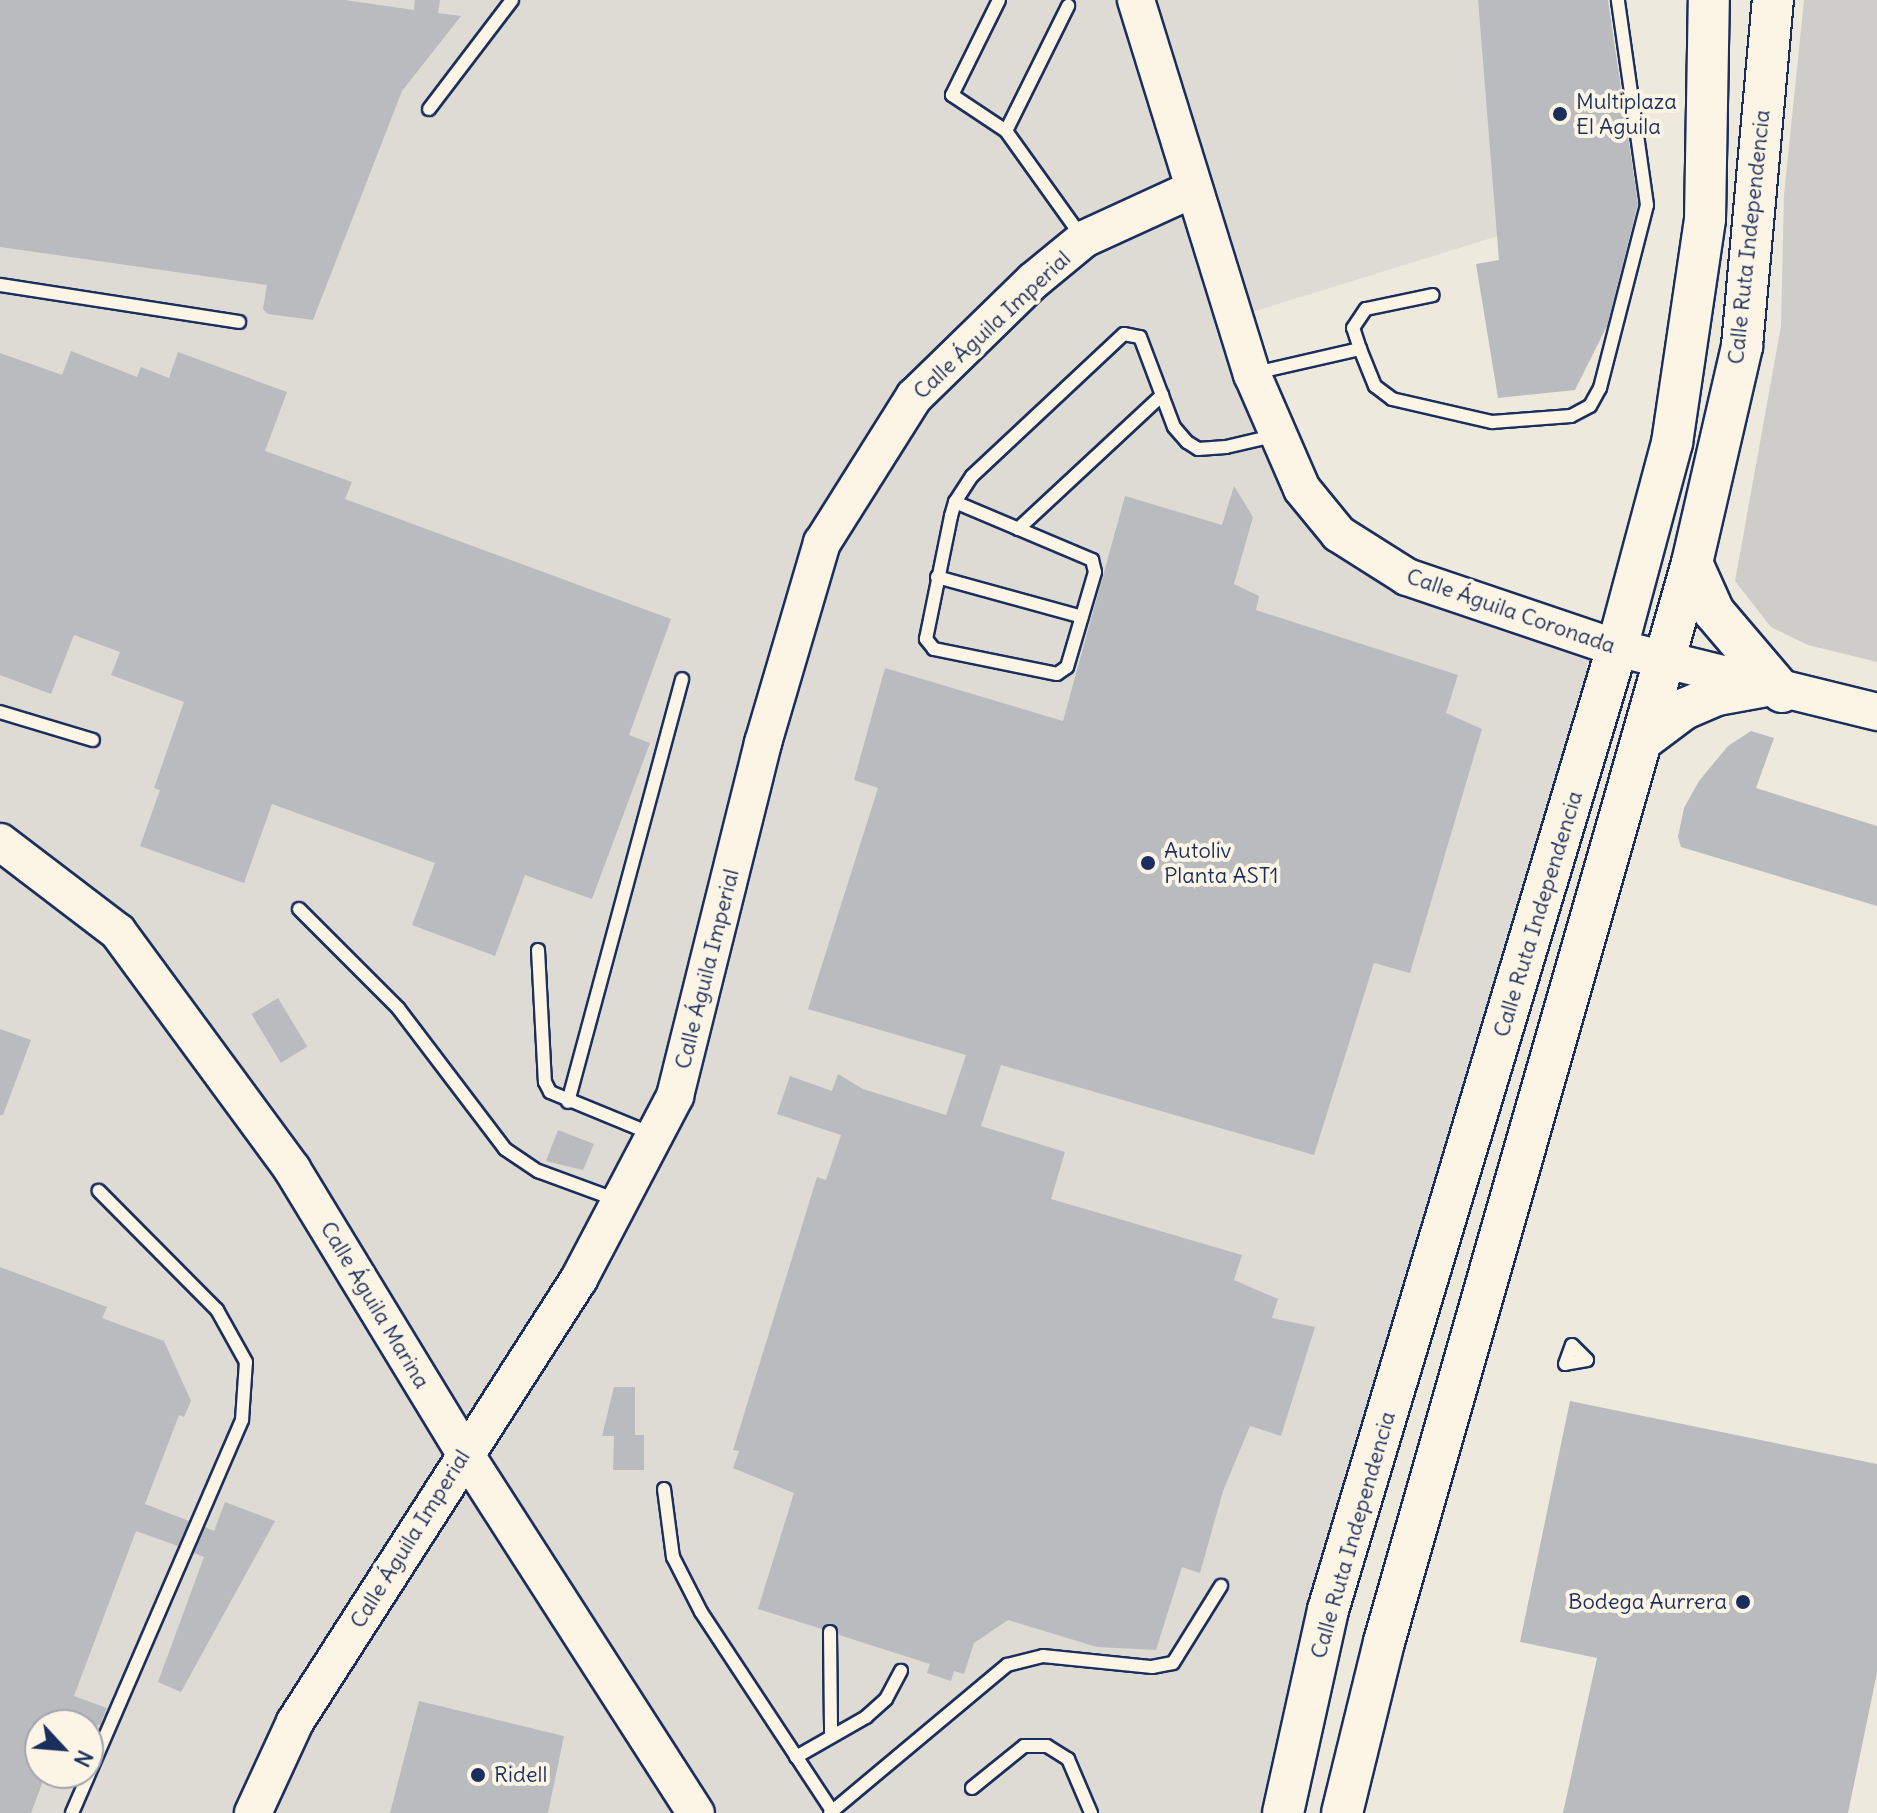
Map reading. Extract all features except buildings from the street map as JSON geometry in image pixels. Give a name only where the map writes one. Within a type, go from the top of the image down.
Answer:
[{"type":"main road","name":"Calle Ruta Independencia","points":[[1283,1813],[1328,1610],[1617,648],[1672,443],[1692,331],[1711,127],[1709,0]]},
{"type":"main road","name":"Calle Ruta Independencia","points":[[1342,1813],[1440,1444],[1667,663],[1692,563],[1742,346],[1773,0]]},
{"type":"main road","points":[[1692,563],[1714,612],[1772,689]]},
{"type":"main road","points":[[1644,739],[1684,709],[1717,695],[1772,689]]},
{"type":"street","name":"Calle Águila Coronada","points":[[1136,0],[1191,190],[1252,374],[1302,489],[1339,534],[1395,570],[1617,648],[1772,689],[1877,712]]},
{"type":"street","name":"Calle Águila Imperial","points":[[253,1813],[295,1722],[464,1452],[579,1279],[675,1096],[763,743],[822,543],[914,397],[1084,239],[1191,190]]},
{"type":"street","name":"Calle Águila Marina","points":[[0,842],[118,932],[292,1169],[464,1452],[696,1813]]},
{"type":"lane","points":[[429,109],[512,0]]},
{"type":"lane","points":[[999,0],[952,95],[1006,131],[1084,239]]},
{"type":"lane","points":[[1433,295],[1366,309],[1353,328],[1375,386],[1392,399],[1492,422],[1571,416],[1590,406],[1600,388],[1647,205],[1618,0]]},
{"type":"lane","points":[[1006,131],[1068,6]]},
{"type":"lane","points":[[0,285],[239,322]]},
{"type":"lane","points":[[955,502],[1092,560],[1095,572],[1067,667],[1057,674],[934,649],[924,632],[955,502],[972,476],[1124,334],[1140,337],[1174,427],[1198,449],[1279,434]]},
{"type":"lane","points":[[1252,374],[1360,349]]},
{"type":"lane","points":[[1018,529],[1162,395]]},
{"type":"lane","points":[[937,577],[1082,617]]},
{"type":"lane","points":[[568,1102],[682,679]]},
{"type":"lane","points":[[0,712],[93,740]]},
{"type":"lane","points":[[299,909],[398,1008],[505,1149],[538,1171],[620,1202]]},
{"type":"lane","points":[[538,950],[545,1082],[550,1092],[568,1102],[655,1135]]},
{"type":"lane","points":[[72,1813],[242,1420],[246,1362],[217,1310],[99,1191]]},
{"type":"lane","points":[[1572,1345],[1587,1360],[1565,1364],[1572,1345]]},
{"type":"lane","points":[[664,1489],[673,1557],[701,1612],[831,1812],[1007,1665],[1043,1656],[1152,1667],[1173,1663],[1221,1586]]},
{"type":"lane","points":[[830,1632],[831,1734]]},
{"type":"lane","points":[[796,1757],[831,1734],[866,1717],[886,1699],[901,1671]]},
{"type":"lane","points":[[972,1788],[1024,1746],[1047,1746],[1068,1759],[1091,1813]]},
{"type":"shaded area","points":[[0,0],[1478,0],[1498,236],[1233,318],[1339,534],[1617,648],[1283,1813],[0,1813]]},
{"type":"shaded area","points":[[1804,0],[1877,0],[1877,662],[1808,645],[1771,627],[1735,581],[1781,326],[1784,195]]},
{"type":"place","name":"Multiplaza El Aguila","points":[[1560,114]]},
{"type":"place","name":"Autoliv Planta AST1","points":[[1148,863]]},
{"type":"place","name":"Bodega Aurrera","points":[[1743,1602]]},
{"type":"place","name":"Ridell","points":[[478,1775]]}]
